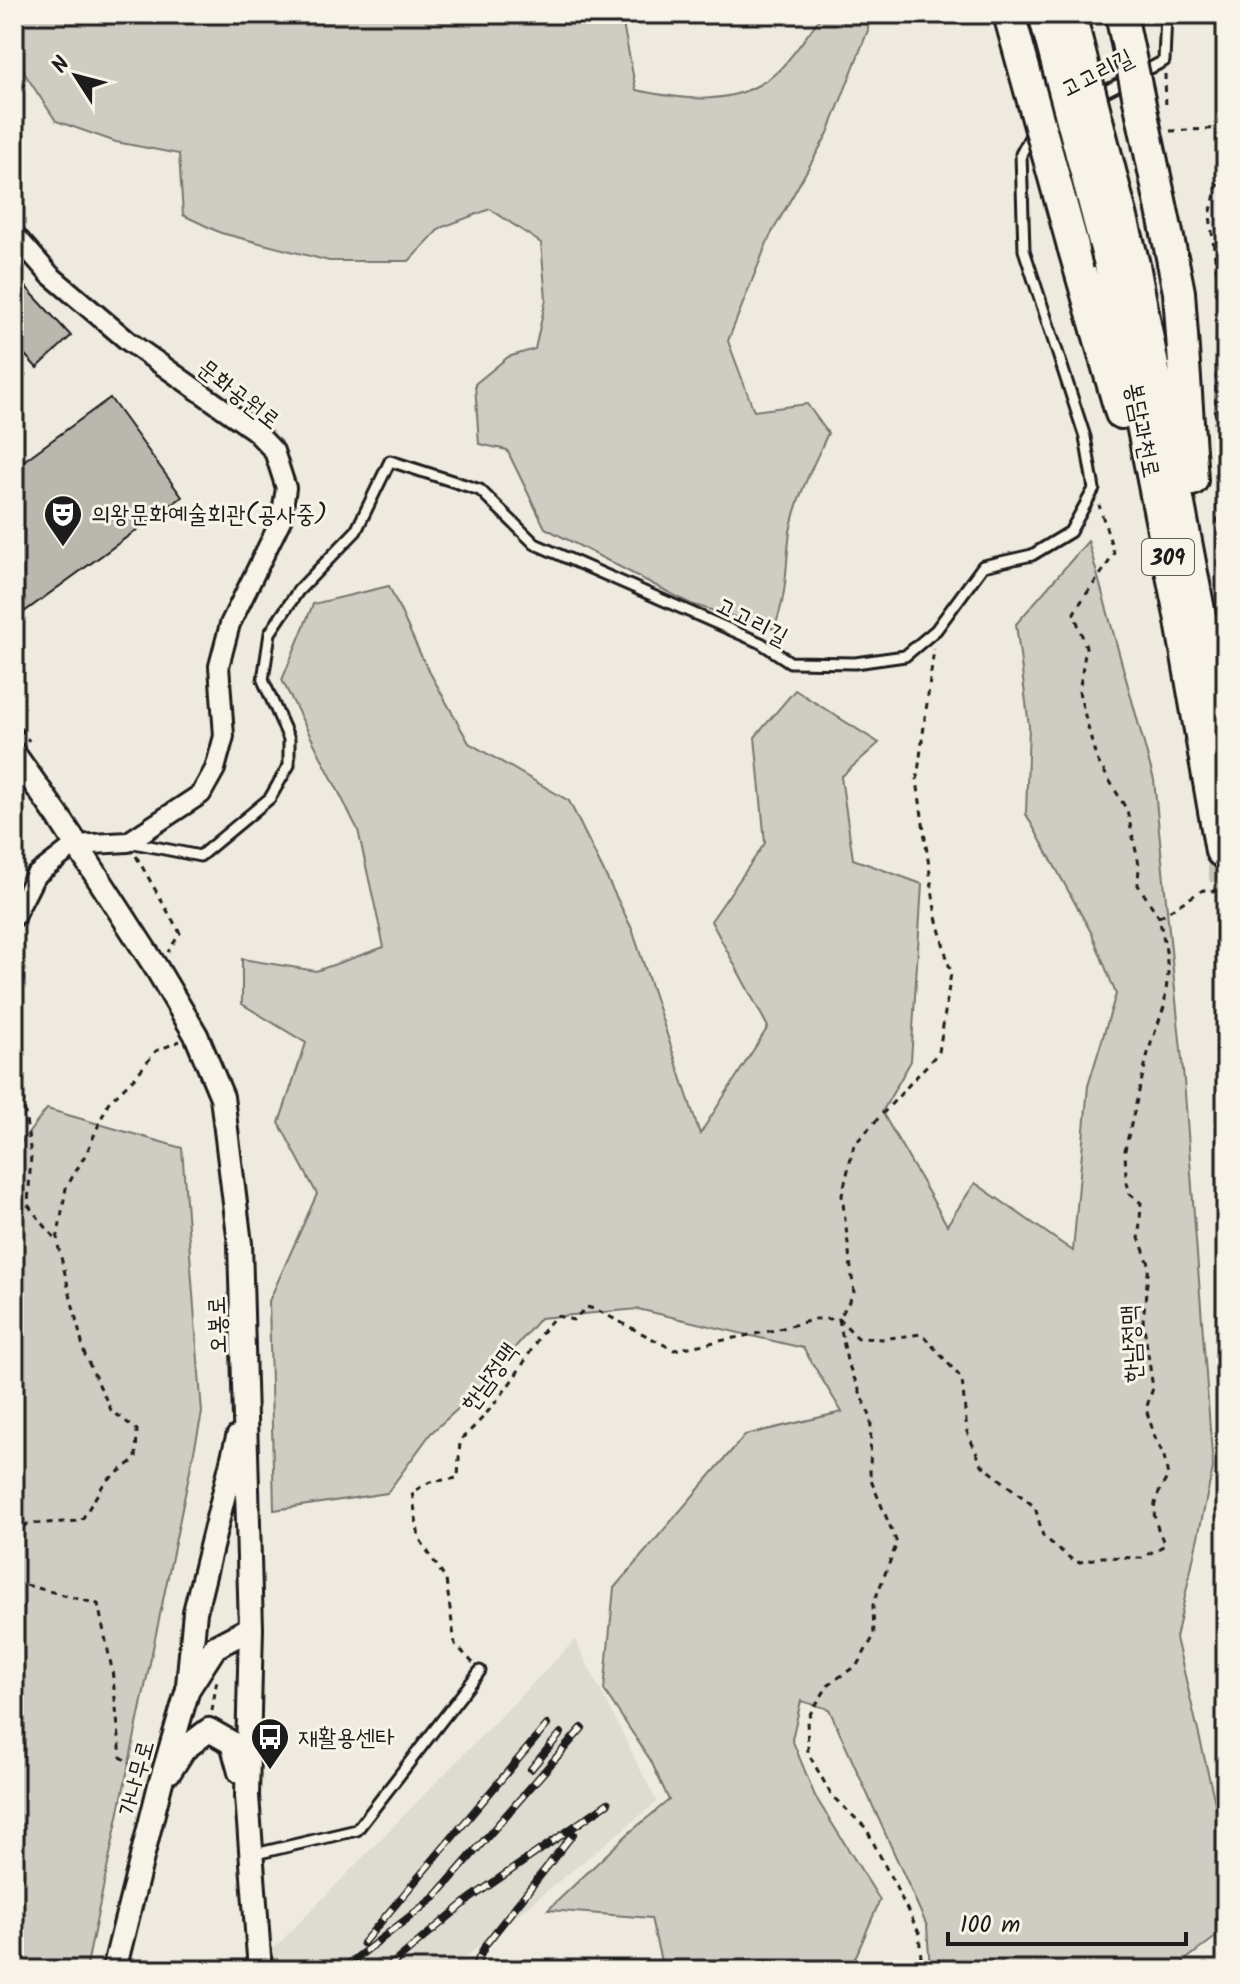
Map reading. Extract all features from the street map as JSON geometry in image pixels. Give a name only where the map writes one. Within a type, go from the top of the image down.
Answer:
[{"type":"highway","points":[[1009,14],[1073,246],[1190,612]]},
{"type":"highway","name":"봉담과천로","points":[[1044,14],[1122,264]]},
{"type":"highway","name":"봉담과천로","points":[[1070,14],[1190,612],[1226,754]]},
{"type":"highway","points":[[1121,14],[1179,292],[1190,612]]},
{"type":"highway","name":"봉담과천로","points":[[1190,612],[1221,851]]},
{"type":"street","points":[[1000,14],[1036,126]]},
{"type":"street","name":"문화공원로","points":[[14,234],[50,275],[128,341],[255,431],[274,451],[286,488],[281,520],[230,624],[219,666],[224,736],[215,769],[201,794],[128,842]]},
{"type":"street","name":"오봉로","points":[[14,754],[157,969],[196,1035],[222,1097],[240,1244],[251,1628],[247,1796],[260,1962]]},
{"type":"street","points":[[14,917],[35,876],[75,845],[128,842]]},
{"type":"street","points":[[188,1689],[195,1612],[246,1409]]},
{"type":"street","name":"가나무로","points":[[114,1970],[160,1785],[188,1689],[215,1647],[251,1628]]},
{"type":"street","points":[[160,1785],[184,1749],[209,1730],[232,1743],[247,1796]]},
{"type":"lane","name":"고고리길","points":[[1036,126],[1164,61],[1166,14]]},
{"type":"lane","points":[[1036,126],[1021,154],[1024,250],[1085,437],[1094,489]]},
{"type":"lane","name":"고고리길","points":[[128,842],[200,856],[270,798],[289,765],[289,739],[263,680],[270,633],[298,591],[356,531],[390,461],[480,490],[535,544],[761,643],[790,662],[855,663],[905,656],[936,630],[983,566],[1032,555],[1070,532],[1094,489]]},
{"type":"lane","points":[[251,1855],[357,1830],[480,1671]]},
{"type":"path","points":[[1164,61],[1166,117]]},
{"type":"path","points":[[1167,131],[1226,128]]},
{"type":"path","points":[[1226,148],[1210,215],[1218,282],[1215,383],[1217,508],[1220,561],[1226,565]]},
{"type":"path","name":"한남정맥","points":[[480,1671],[455,1644],[446,1580],[419,1538],[412,1492],[430,1482],[458,1478],[460,1440],[473,1429],[505,1389],[548,1323],[557,1316],[573,1320],[587,1307],[674,1350],[816,1319],[839,1319],[858,1338],[882,1339],[922,1334],[962,1379],[967,1432],[982,1465],[1035,1507],[1043,1536],[1076,1563],[1102,1557],[1141,1558],[1165,1545],[1154,1521],[1152,1503],[1168,1476],[1164,1456],[1146,1409],[1153,1388],[1143,1320],[1149,1264],[1139,1238],[1141,1203],[1130,1194],[1126,1179],[1125,1150],[1149,1049],[1164,1007],[1168,974],[1159,917],[1138,885],[1139,865],[1127,810],[1096,758],[1079,692],[1086,647],[1074,613],[1114,553],[1094,489]]},
{"type":"path","points":[[922,1970],[919,1933],[866,1828],[832,1796],[808,1753],[807,1719],[829,1684],[857,1665],[874,1636],[873,1605],[897,1543],[870,1478],[871,1418],[847,1361],[839,1319],[854,1293],[842,1195],[854,1145],[939,1052],[951,973],[936,917],[917,780],[936,630]]},
{"type":"path","points":[[1159,917],[1203,890],[1226,892]]},
{"type":"path","points":[[14,1534],[27,1524],[81,1521],[105,1482],[136,1459],[137,1430],[111,1410],[85,1355],[57,1241],[66,1188],[87,1152],[108,1103],[156,1051],[196,1035]]},
{"type":"path","points":[[14,1076],[21,1085],[31,1155],[28,1205],[57,1241]]},
{"type":"path","points":[[14,1584],[98,1604],[112,1669],[121,1757],[160,1785]]},
{"type":"shaded area","points":[[14,14],[621,14],[636,90],[710,98],[727,96],[761,84],[795,52],[823,14],[869,14],[868,30],[828,133],[769,238],[728,341],[754,411],[807,404],[828,433],[796,507],[790,532],[784,592],[774,629],[691,604],[545,528],[507,450],[479,444],[475,384],[508,357],[535,349],[546,299],[541,243],[490,209],[440,228],[409,261],[329,261],[221,233],[183,215],[179,154],[116,142],[56,121],[25,74],[14,31]]},
{"type":"shaded area","points":[[1088,541],[1154,780],[1184,1080],[1213,1468],[1176,1638],[1226,1849],[1226,1929],[1184,1961],[1182,1970],[930,1970],[927,1926],[829,1709],[801,1701],[792,1739],[815,1796],[880,1900],[850,1970],[663,1970],[651,1918],[548,1910],[629,1833],[669,1800],[651,1761],[604,1690],[614,1588],[745,1435],[842,1412],[803,1348],[638,1309],[540,1318],[479,1390],[431,1433],[387,1493],[274,1510],[269,1301],[317,1194],[279,1123],[306,1043],[242,1004],[242,959],[316,971],[384,947],[358,830],[282,680],[313,604],[389,586],[424,662],[469,743],[569,801],[632,929],[700,1134],[768,1027],[711,921],[765,843],[755,737],[795,690],[879,743],[841,777],[853,859],[922,884],[911,1061],[882,1112],[947,1225],[975,1183],[1073,1251],[1088,1086],[1116,994],[1092,934],[1026,814],[1029,726],[1016,624]]},
{"type":"shaded area","points":[[47,1109],[182,1148],[202,1413],[86,1970],[14,1970],[14,1152]]},
{"type":"shaded area","points":[[575,1640],[657,1802],[449,1970],[253,1970]]},
{"type":"building","points":[[15,275],[71,336],[37,368],[14,343]]},
{"type":"building","points":[[14,364],[25,375],[14,386]]},
{"type":"building","name":"의왕문화예술회관(공사중)","points":[[110,398],[182,497],[24,612],[14,599],[14,468]]},
{"type":"tunnel","points":[[1221,851],[1226,892]]},
{"type":"railway","points":[[363,1943],[547,1725]]},
{"type":"railway","points":[[341,1970],[435,1897],[582,1728]]},
{"type":"railway","points":[[531,1769],[561,1733]]},
{"type":"railway","points":[[385,1970],[471,1898],[608,1803]]},
{"type":"railway","points":[[473,1970],[486,1944],[573,1834]]},
{"type":"place","name":"의왕문화예술회관(공사중)","points":[[63,548]]},
{"type":"place","name":"재활용센타","points":[[270,1771]]}]
